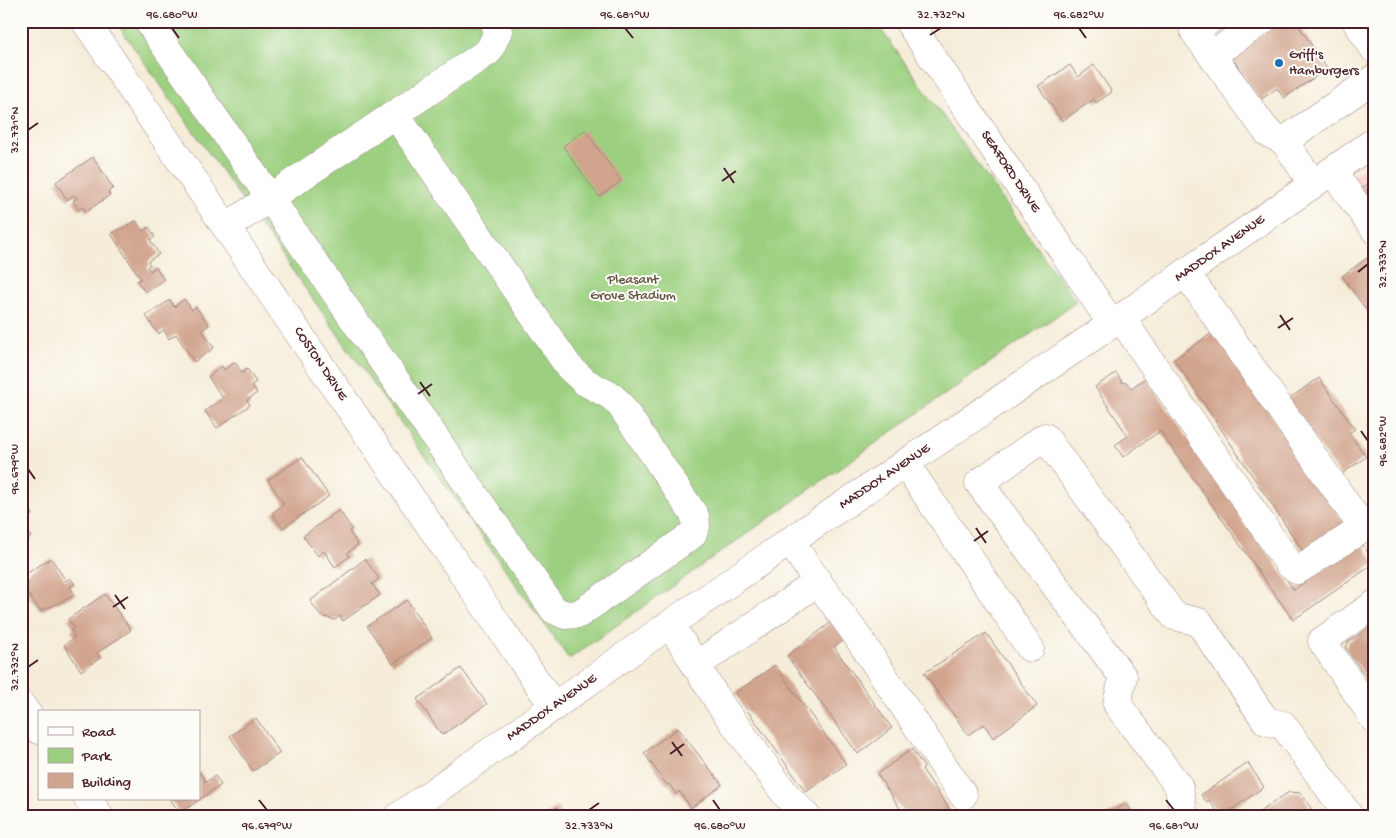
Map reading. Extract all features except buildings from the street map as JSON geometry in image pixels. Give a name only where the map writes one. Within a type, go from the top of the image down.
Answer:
[{"type":"street","name":"COSTON DRIVE","points":[[85,21],[554,707]]},
{"type":"street","points":[[148,21],[554,610],[565,615],[579,614],[692,536],[696,526],[695,516],[619,403],[611,396],[586,382],[569,367],[395,114]]},
{"type":"street","points":[[226,227],[489,51],[498,31],[494,21]]},
{"type":"street","name":"SEAFORD DRIVE","points":[[908,21],[1116,321],[1289,564],[1298,570],[1369,523]]},
{"type":"street","points":[[1208,21],[1194,31],[1268,133],[1284,141],[1323,177],[1375,230]]},
{"type":"street","points":[[1212,55],[1262,21]]},
{"type":"street","points":[[1356,21],[1375,50]]},
{"type":"street","points":[[1284,141],[1373,83]]},
{"type":"street","name":"MADDOX AVENUE","points":[[398,817],[670,624],[1116,321],[1375,141]]},
{"type":"street","points":[[1186,272],[1369,523]]},
{"type":"street","points":[[1184,817],[1179,787],[1117,704],[1124,677],[979,483],[1045,437],[1174,616],[1199,622],[1266,721],[1283,726],[1350,817]]},
{"type":"street","points":[[905,463],[1030,648]]},
{"type":"street","points":[[790,541],[856,633],[963,795]]},
{"type":"street","points":[[696,666],[818,582]]},
{"type":"street","points":[[1375,604],[1322,641],[1375,720]]},
{"type":"street","points":[[670,624],[720,704],[786,796],[807,817]]},
{"type":"street","points":[[21,705],[38,729]]},
{"type":"shaded area","points":[[1375,161],[1375,220],[1347,180]]},
{"type":"green space","name":"Pleasant Grove Stadium","points":[[115,21],[875,21],[1076,302],[569,659]]},
{"type":"place","name":"Griff's Hamburgers","points":[[1279,63]]}]
